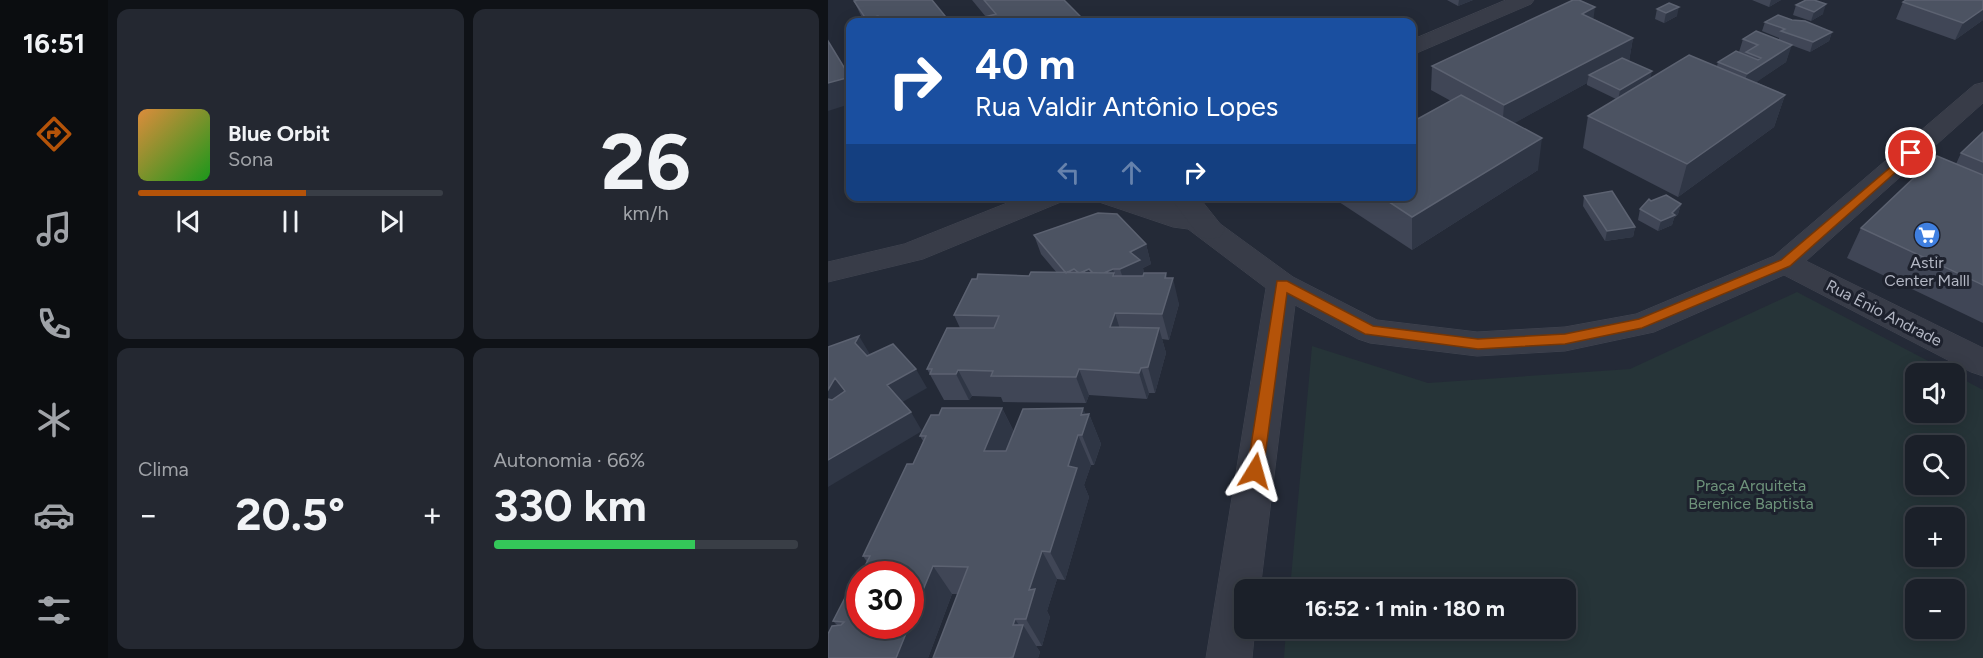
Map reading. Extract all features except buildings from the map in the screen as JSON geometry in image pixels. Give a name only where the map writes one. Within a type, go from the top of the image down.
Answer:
[{"type":"street","points":[[1416,46],[1524,0]]},
{"type":"street","points":[[1169,201],[1282,285],[1370,331],[1478,344],[1565,339],[1642,324],[1785,263],[1983,90]]},
{"type":"street","points":[[828,272],[912,252],[1039,201]]},
{"type":"street","points":[[1124,201],[1210,230]]},
{"type":"street","points":[[1187,201],[1210,230]]},
{"type":"street","name":"Rua Ênio Andrade","points":[[1785,263],[1983,363]]},
{"type":"street","points":[[1229,658],[1282,285]]},
{"type":"green space","name":"Praça Arquiteta Berenice Baptista","points":[[1797,292],[1932,363],[1905,363],[1905,423],[1965,423],[1965,380],[1983,390],[1983,658],[1284,658],[1285,639],[1576,639],[1576,579],[1291,579],[1312,346],[1428,383],[1630,369]]},
{"type":"place","name":"Astir Center Malll","points":[[1927,235]]},
{"type":"route","points":[[1255,471],[1282,285],[1370,331],[1478,344],[1565,339],[1642,324],[1785,263],[1911,153]]}]
